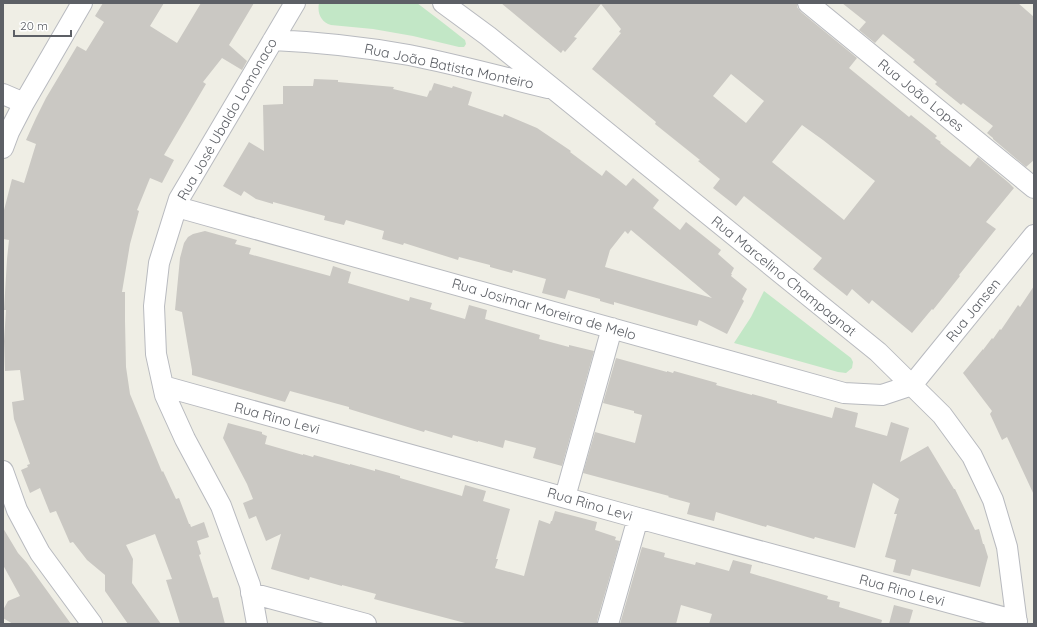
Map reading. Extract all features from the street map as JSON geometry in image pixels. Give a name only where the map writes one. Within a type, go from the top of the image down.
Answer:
[{"type":"street","points":[[3,148],[9,132],[24,103],[82,3]]},
{"type":"street","name":"Rua José Ubaldo Lomonaco","points":[[257,624],[250,585],[221,506],[185,439],[165,395],[156,354],[154,306],[159,263],[179,199],[295,3]]},
{"type":"street","name":"Rua Marcelino Champagnat","points":[[443,3],[488,36],[878,352],[942,415],[972,456],[993,500],[1007,547],[1017,622]]},
{"type":"street","name":"Rua João Lopes","points":[[808,3],[1034,188]]},
{"type":"street","name":"Rua João Batista Monteiro","points":[[273,40],[354,46],[409,55],[552,89]]},
{"type":"street","points":[[3,94],[24,103]]},
{"type":"street","name":"Rua Josimar Moreira de Melo","points":[[177,207],[844,393],[882,395],[912,385]]},
{"type":"street","name":"Rua Jansen","points":[[912,385],[1034,235]]},
{"type":"street","points":[[565,497],[612,328]]},
{"type":"street","name":"Rua Rino Levi","points":[[163,386],[1017,622]]},
{"type":"street","points":[[3,471],[18,510],[40,553],[92,624]]},
{"type":"street","points":[[608,624],[638,518]]},
{"type":"street","points":[[251,593],[366,624]]},
{"type":"green space","points":[[319,3],[417,3],[465,40],[466,44],[464,47],[459,47],[413,36],[373,29],[331,25],[320,17]]},
{"type":"green space","points":[[764,291],[851,358],[853,362],[852,368],[846,373],[838,372],[734,343],[751,317]]},
{"type":"building","points":[[103,3],[164,3],[150,26],[177,43],[201,3],[254,3],[229,45],[247,61],[242,70],[222,58],[203,82],[206,84],[164,155],[174,160],[162,183],[150,178],[137,210],[139,211],[130,244],[122,292],[125,292],[126,367],[130,394],[162,472],[163,471],[176,499],[179,498],[189,524],[191,527],[204,522],[209,537],[197,541],[201,554],[199,555],[213,598],[218,597],[225,624],[180,624],[166,580],[172,579],[155,534],[126,545],[133,559],[132,583],[161,624],[128,624],[105,591],[105,575],[87,560],[73,542],[70,543],[56,511],[50,513],[40,488],[30,493],[21,470],[28,467],[27,465],[30,464],[14,419],[12,402],[24,400],[20,370],[5,371],[4,341],[6,310],[4,310],[9,240],[3,239],[3,214],[12,179],[24,183],[36,144],[26,140],[36,118],[46,98],[77,46],[86,51],[104,22],[95,16]]},
{"type":"building","points":[[501,3],[797,3],[797,7],[801,12],[857,58],[849,68],[909,117],[911,115],[937,136],[935,138],[941,142],[940,143],[970,167],[978,157],[1014,188],[986,222],[996,229],[933,310],[932,309],[912,333],[872,300],[869,304],[852,289],[847,296],[813,269],[822,258],[744,196],[736,206],[713,188],[720,179],[698,161],[700,160],[655,124],[656,122],[592,69],[621,33],[619,32],[621,29],[601,4],[574,37],[577,38],[565,52],[563,50],[561,53]],"holes":[[[731,74],[764,101],[746,123],[713,96]],[[802,125],[875,181],[844,220],[772,162]]]},
{"type":"building","points":[[842,3],[1018,3],[1034,17],[1034,160],[1026,167],[987,133],[993,126],[963,103],[961,105],[935,84],[937,82],[913,62],[915,60],[883,34],[875,43],[859,30],[866,22]]},
{"type":"building","points":[[314,79],[338,80],[338,82],[394,87],[393,89],[427,97],[434,83],[452,88],[453,86],[472,92],[468,105],[503,117],[504,114],[537,128],[571,151],[570,152],[602,176],[606,170],[626,186],[633,178],[659,200],[653,208],[680,230],[686,222],[721,250],[718,254],[734,268],[731,276],[747,289],[742,299],[744,301],[727,334],[699,320],[697,326],[614,302],[614,305],[600,301],[600,299],[568,290],[565,299],[542,293],[546,279],[513,270],[512,273],[490,267],[490,265],[459,257],[458,260],[404,243],[403,245],[382,239],[384,231],[346,220],[344,225],[324,220],[325,216],[256,199],[244,191],[241,196],[223,186],[249,142],[264,151],[263,105],[283,104],[283,86],[313,86]],"holes":[[[631,230],[712,298],[605,267],[610,250],[625,231],[628,234]]]},
{"type":"building","points":[[205,231],[237,240],[235,244],[251,248],[249,254],[330,276],[333,266],[351,272],[348,283],[409,301],[410,297],[432,303],[430,309],[465,319],[469,305],[487,310],[485,319],[540,335],[539,339],[569,347],[569,345],[594,351],[562,466],[533,458],[536,448],[505,440],[503,448],[453,435],[452,438],[425,430],[424,432],[349,409],[349,407],[290,391],[285,402],[192,375],[182,312],[175,310],[180,258],[184,243],[188,237],[193,234]]},
{"type":"building","points":[[1034,286],[1034,495],[1007,437],[1002,440],[990,414],[992,411],[963,373],[992,338],[993,339],[1000,329],[1001,330],[1018,305],[1020,307]]},
{"type":"building","points":[[616,358],[667,372],[673,373],[674,371],[717,383],[716,385],[777,401],[777,403],[832,418],[835,407],[858,413],[855,427],[887,436],[891,422],[909,428],[900,462],[928,446],[955,489],[975,530],[979,529],[988,557],[980,587],[912,569],[910,576],[893,572],[896,560],[885,557],[897,514],[894,514],[899,499],[873,483],[855,548],[815,537],[814,539],[767,525],[766,527],[716,512],[714,521],[687,514],[690,503],[583,473],[595,432],[635,443],[642,415],[634,413],[634,411],[603,403]]},
{"type":"building","points":[[228,423],[262,432],[262,434],[267,436],[265,444],[303,455],[313,457],[314,455],[375,471],[375,469],[462,496],[465,485],[486,491],[483,501],[510,509],[496,559],[498,559],[495,568],[524,576],[539,520],[550,524],[555,511],[597,522],[595,530],[616,537],[615,540],[620,541],[597,624],[469,624],[374,599],[376,594],[310,577],[309,580],[271,569],[281,534],[266,541],[256,516],[249,519],[243,503],[253,499],[247,484],[223,438]]},
{"type":"building","points":[[3,528],[18,553],[27,563],[71,624],[13,624],[3,618],[3,610],[8,601],[20,596],[3,565]]},
{"type":"building","points":[[642,547],[665,553],[664,557],[695,565],[696,562],[729,571],[733,560],[752,565],[750,573],[828,596],[827,599],[840,602],[839,607],[882,620],[881,624],[709,624],[712,614],[681,605],[676,624],[620,624]]},
{"type":"building","points":[[894,605],[913,610],[909,624],[889,624]]}]
